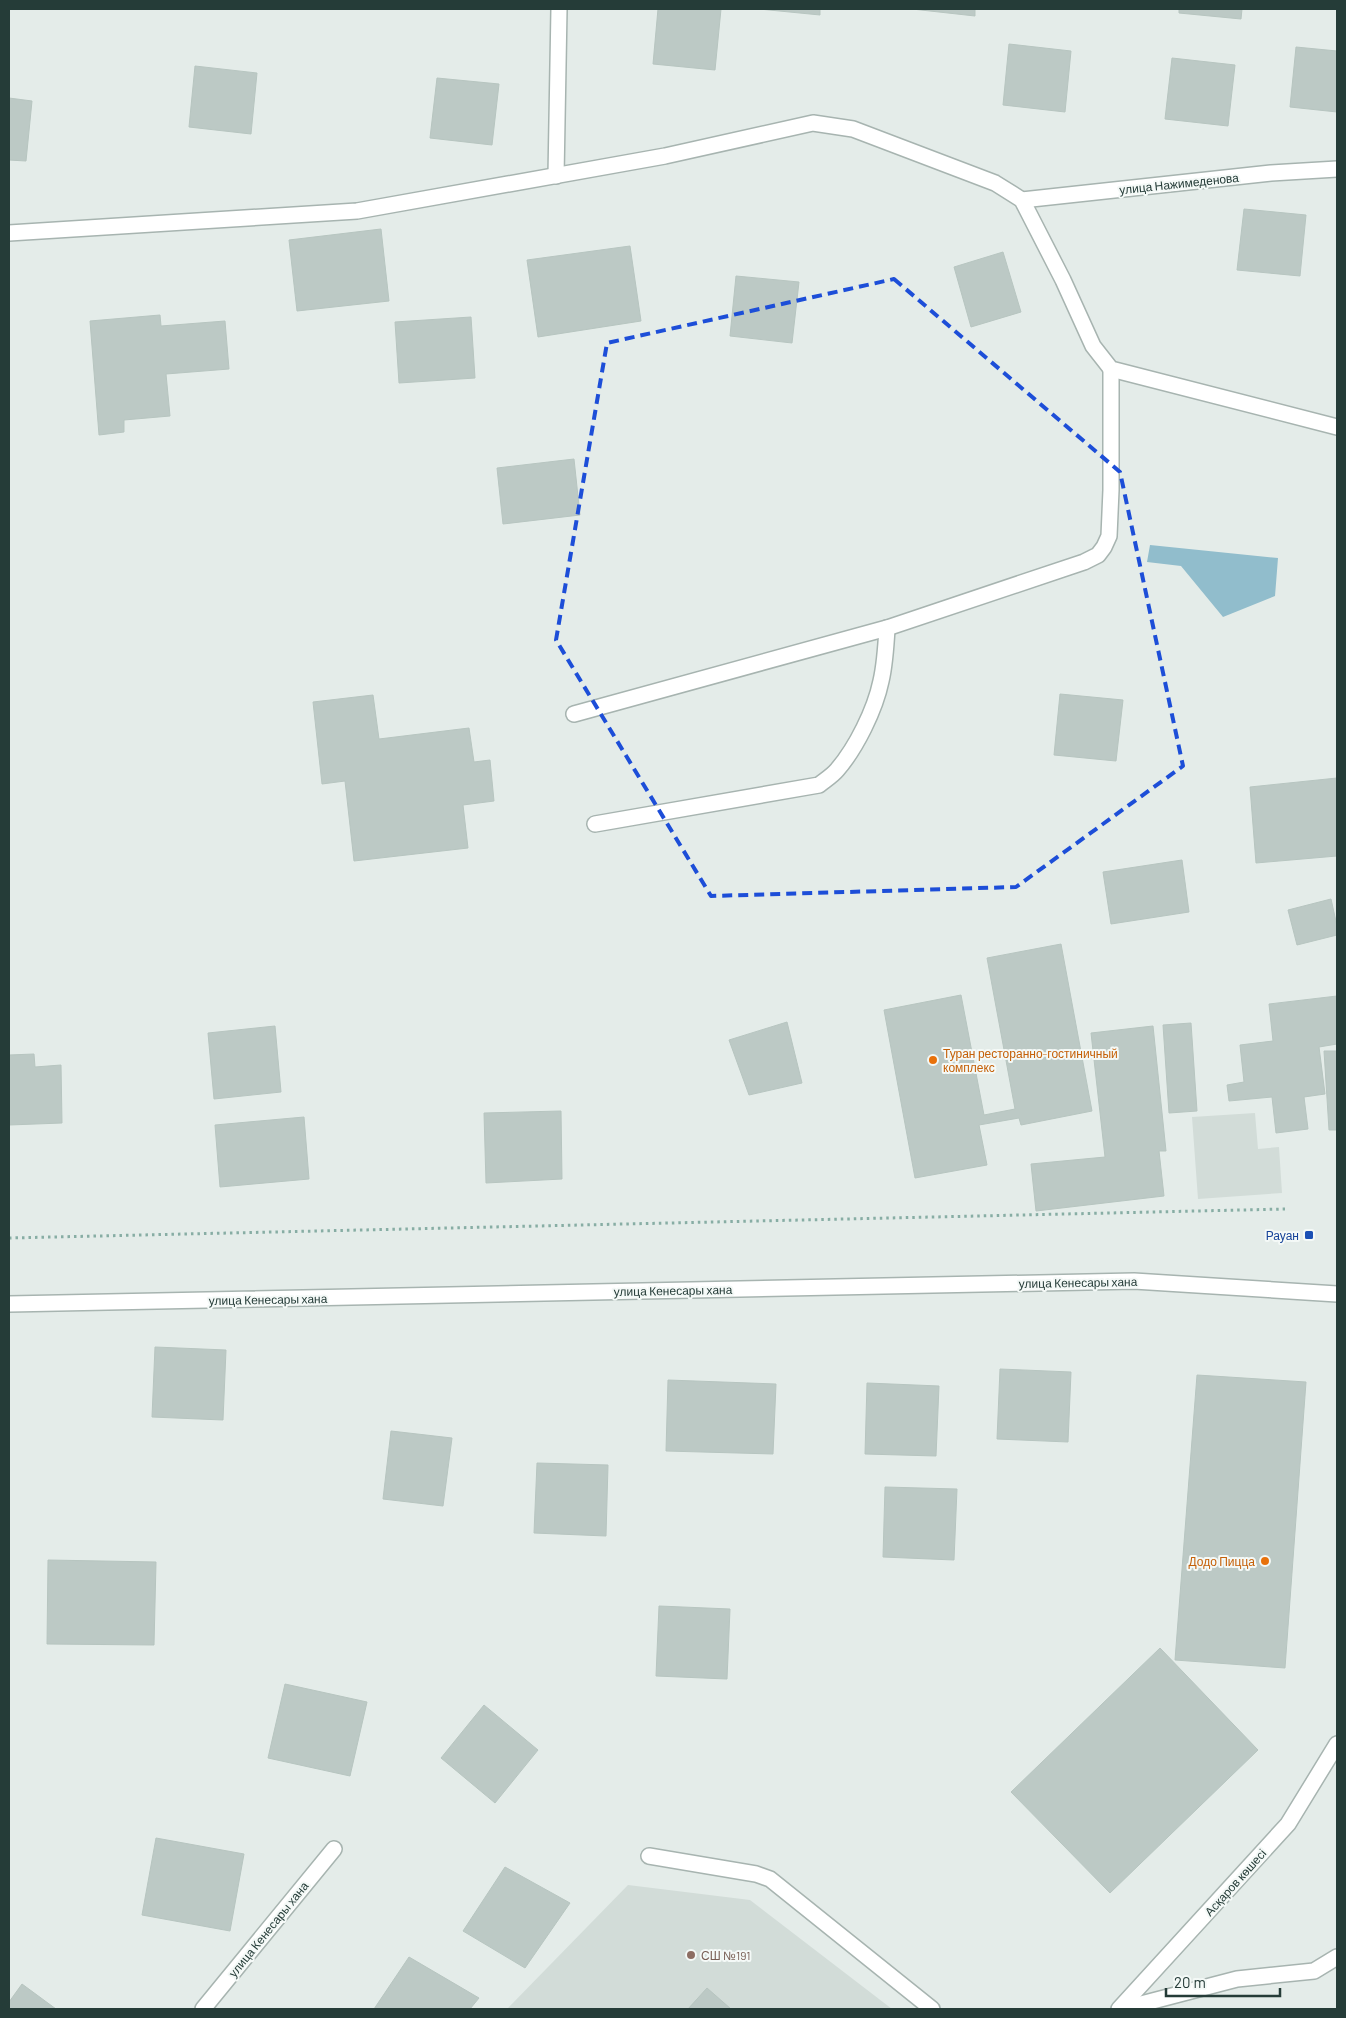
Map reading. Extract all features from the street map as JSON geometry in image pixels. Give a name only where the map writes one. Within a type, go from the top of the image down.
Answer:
[{"type":"street","points":[[556,176],[559,9]]},
{"type":"street","points":[[9,233],[357,211],[665,156],[813,123],[853,129],[995,183],[1022,200],[1063,280],[1093,346],[1111,369],[1337,427]]},
{"type":"street","name":"улица Нажимеденова","points":[[1022,200],[1271,173],[1337,169]]},
{"type":"street","points":[[574,714],[887,628],[1084,562],[1098,555],[1104,548],[1109,536],[1111,369]]},
{"type":"street","points":[[595,824],[820,785],[836,772],[849,754],[868,718],[881,683],[886,655],[887,628]]},
{"type":"street","name":"улица Кенесары хана","points":[[9,1304],[1134,1280],[1337,1294]]},
{"type":"street","name":"Асқаров көшесі","points":[[1120,2009],[1288,1824],[1337,1744]]},
{"type":"street","name":"улица Кенесары хана","points":[[203,2009],[334,1848]]},
{"type":"street","points":[[649,1856],[756,1874],[770,1879],[932,2009]]},
{"type":"street","points":[[1120,2009],[1237,1980],[1314,1971],[1337,1958]]},
{"type":"path","points":[[9,1238],[1285,1208]]},
{"type":"highlighted area","points":[[894,279],[1120,472],[1183,766],[1016,887],[711,896],[556,640],[607,343]]},
{"type":"shaded area","points":[[1255,1113],[1258,1149],[1279,1147],[1282,1193],[1198,1199],[1192,1117]]},
{"type":"shaded area","name":"СШ №191","points":[[628,1885],[750,1900],[892,2009],[507,2009]]},
{"type":"water","points":[[1150,545],[1278,558],[1275,596],[1223,617],[1181,566],[1147,562]]},
{"type":"building","points":[[658,9],[721,9],[715,70],[653,64]]},
{"type":"building","points":[[759,9],[820,9],[820,15]]},
{"type":"building","points":[[912,9],[975,9],[975,16]]},
{"type":"building","points":[[1179,9],[1242,9],[1241,19],[1179,13]]},
{"type":"building","points":[[1009,44],[1071,51],[1065,112],[1003,105]]},
{"type":"building","points":[[1296,47],[1337,51],[1337,112],[1290,107]]},
{"type":"building","points":[[1172,58],[1235,65],[1228,126],[1165,119]]},
{"type":"building","points":[[195,66],[257,73],[251,134],[189,127]]},
{"type":"building","points":[[437,78],[499,84],[492,145],[430,138]]},
{"type":"building","points":[[9,98],[32,101],[26,161],[9,160]]},
{"type":"building","points":[[1244,209],[1306,215],[1300,276],[1237,270]]},
{"type":"building","points":[[381,229],[389,301],[297,311],[289,240]]},
{"type":"building","points":[[630,246],[641,321],[538,337],[527,260]]},
{"type":"building","points":[[1003,252],[1021,312],[971,327],[954,267]]},
{"type":"building","points":[[736,276],[799,282],[792,343],[730,336]]},
{"type":"building","points":[[160,315],[161,326],[225,321],[229,369],[166,374],[170,416],[124,420],[124,432],[99,435],[90,321]]},
{"type":"building","points":[[471,317],[475,378],[399,383],[395,322]]},
{"type":"building","points":[[574,459],[580,515],[503,524],[497,468]]},
{"type":"building","points":[[1060,694],[1123,700],[1116,761],[1054,755]]},
{"type":"building","points":[[373,695],[379,739],[469,728],[474,762],[490,760],[494,801],[463,805],[468,848],[354,861],[345,781],[322,784],[313,702]]},
{"type":"building","points":[[1337,778],[1337,856],[1256,863],[1250,787]]},
{"type":"building","points":[[1182,860],[1189,912],[1111,924],[1103,872]]},
{"type":"building","points":[[1331,899],[1337,935],[1297,945],[1288,910]]},
{"type":"building","name":"Туран ресторанно-гостиничный комплекс","points":[[1061,944],[1092,1111],[1021,1125],[1019,1118],[979,1125],[987,1165],[915,1178],[884,1010],[961,995],[984,1115],[1015,1109],[987,958]]},
{"type":"building","points":[[1337,996],[1337,1044],[1319,1047],[1325,1094],[1304,1097],[1308,1129],[1276,1133],[1272,1097],[1229,1101],[1227,1085],[1244,1082],[1240,1045],[1273,1041],[1269,1004]]},
{"type":"building","points":[[787,1022],[802,1083],[749,1095],[729,1040]]},
{"type":"building","points":[[1191,1023],[1197,1111],[1169,1113],[1163,1025]]},
{"type":"building","points":[[275,1026],[281,1092],[214,1099],[208,1033]]},
{"type":"building","points":[[1153,1026],[1166,1151],[1159,1151],[1164,1196],[1036,1211],[1031,1164],[1105,1157],[1091,1033]]},
{"type":"building","points":[[1324,1051],[1337,1051],[1337,1130],[1329,1130]]},
{"type":"building","points":[[34,1054],[35,1067],[61,1065],[62,1123],[9,1125],[9,1055]]},
{"type":"building","points":[[561,1111],[562,1179],[486,1183],[484,1113]]},
{"type":"building","points":[[304,1117],[309,1179],[220,1187],[215,1125]]},
{"type":"building","points":[[155,1347],[226,1350],[223,1420],[152,1417]]},
{"type":"building","points":[[1000,1369],[1071,1372],[1068,1442],[997,1439]]},
{"type":"building","points":[[1197,1375],[1306,1382],[1285,1668],[1175,1660]]},
{"type":"building","points":[[668,1380],[776,1384],[773,1454],[666,1451]]},
{"type":"building","points":[[867,1383],[939,1386],[936,1456],[865,1454]]},
{"type":"building","points":[[391,1431],[452,1438],[443,1506],[383,1499]]},
{"type":"building","points":[[537,1463],[608,1465],[606,1536],[534,1533]]},
{"type":"building","points":[[885,1487],[957,1489],[954,1560],[883,1557]]},
{"type":"building","points":[[48,1560],[156,1562],[154,1645],[47,1644]]},
{"type":"building","points":[[659,1606],[730,1609],[727,1679],[656,1676]]},
{"type":"building","points":[[1160,1648],[1258,1750],[1110,1893],[1011,1792]]},
{"type":"building","points":[[285,1684],[367,1702],[350,1776],[268,1758]]},
{"type":"building","points":[[484,1705],[538,1750],[495,1803],[441,1758]]},
{"type":"building","points":[[156,1838],[244,1854],[230,1931],[142,1915]]},
{"type":"building","points":[[505,1867],[570,1903],[525,1968],[463,1931]]},
{"type":"building","points":[[409,1957],[479,1998],[470,2009],[374,2009]]},
{"type":"building","points":[[22,1984],[56,2009],[9,2009],[9,2002]]},
{"type":"building","name":"СШ №191","points":[[707,1988],[731,2009],[688,2009]]},
{"type":"place","name":"Туран ресторанно-гостиничный комплекс","points":[[933,1060]]},
{"type":"place","name":"Рауан","points":[[1309,1235]]},
{"type":"place","name":"Додо Пицца","points":[[1265,1561]]},
{"type":"place","name":"СШ №191","points":[[691,1955]]}]
